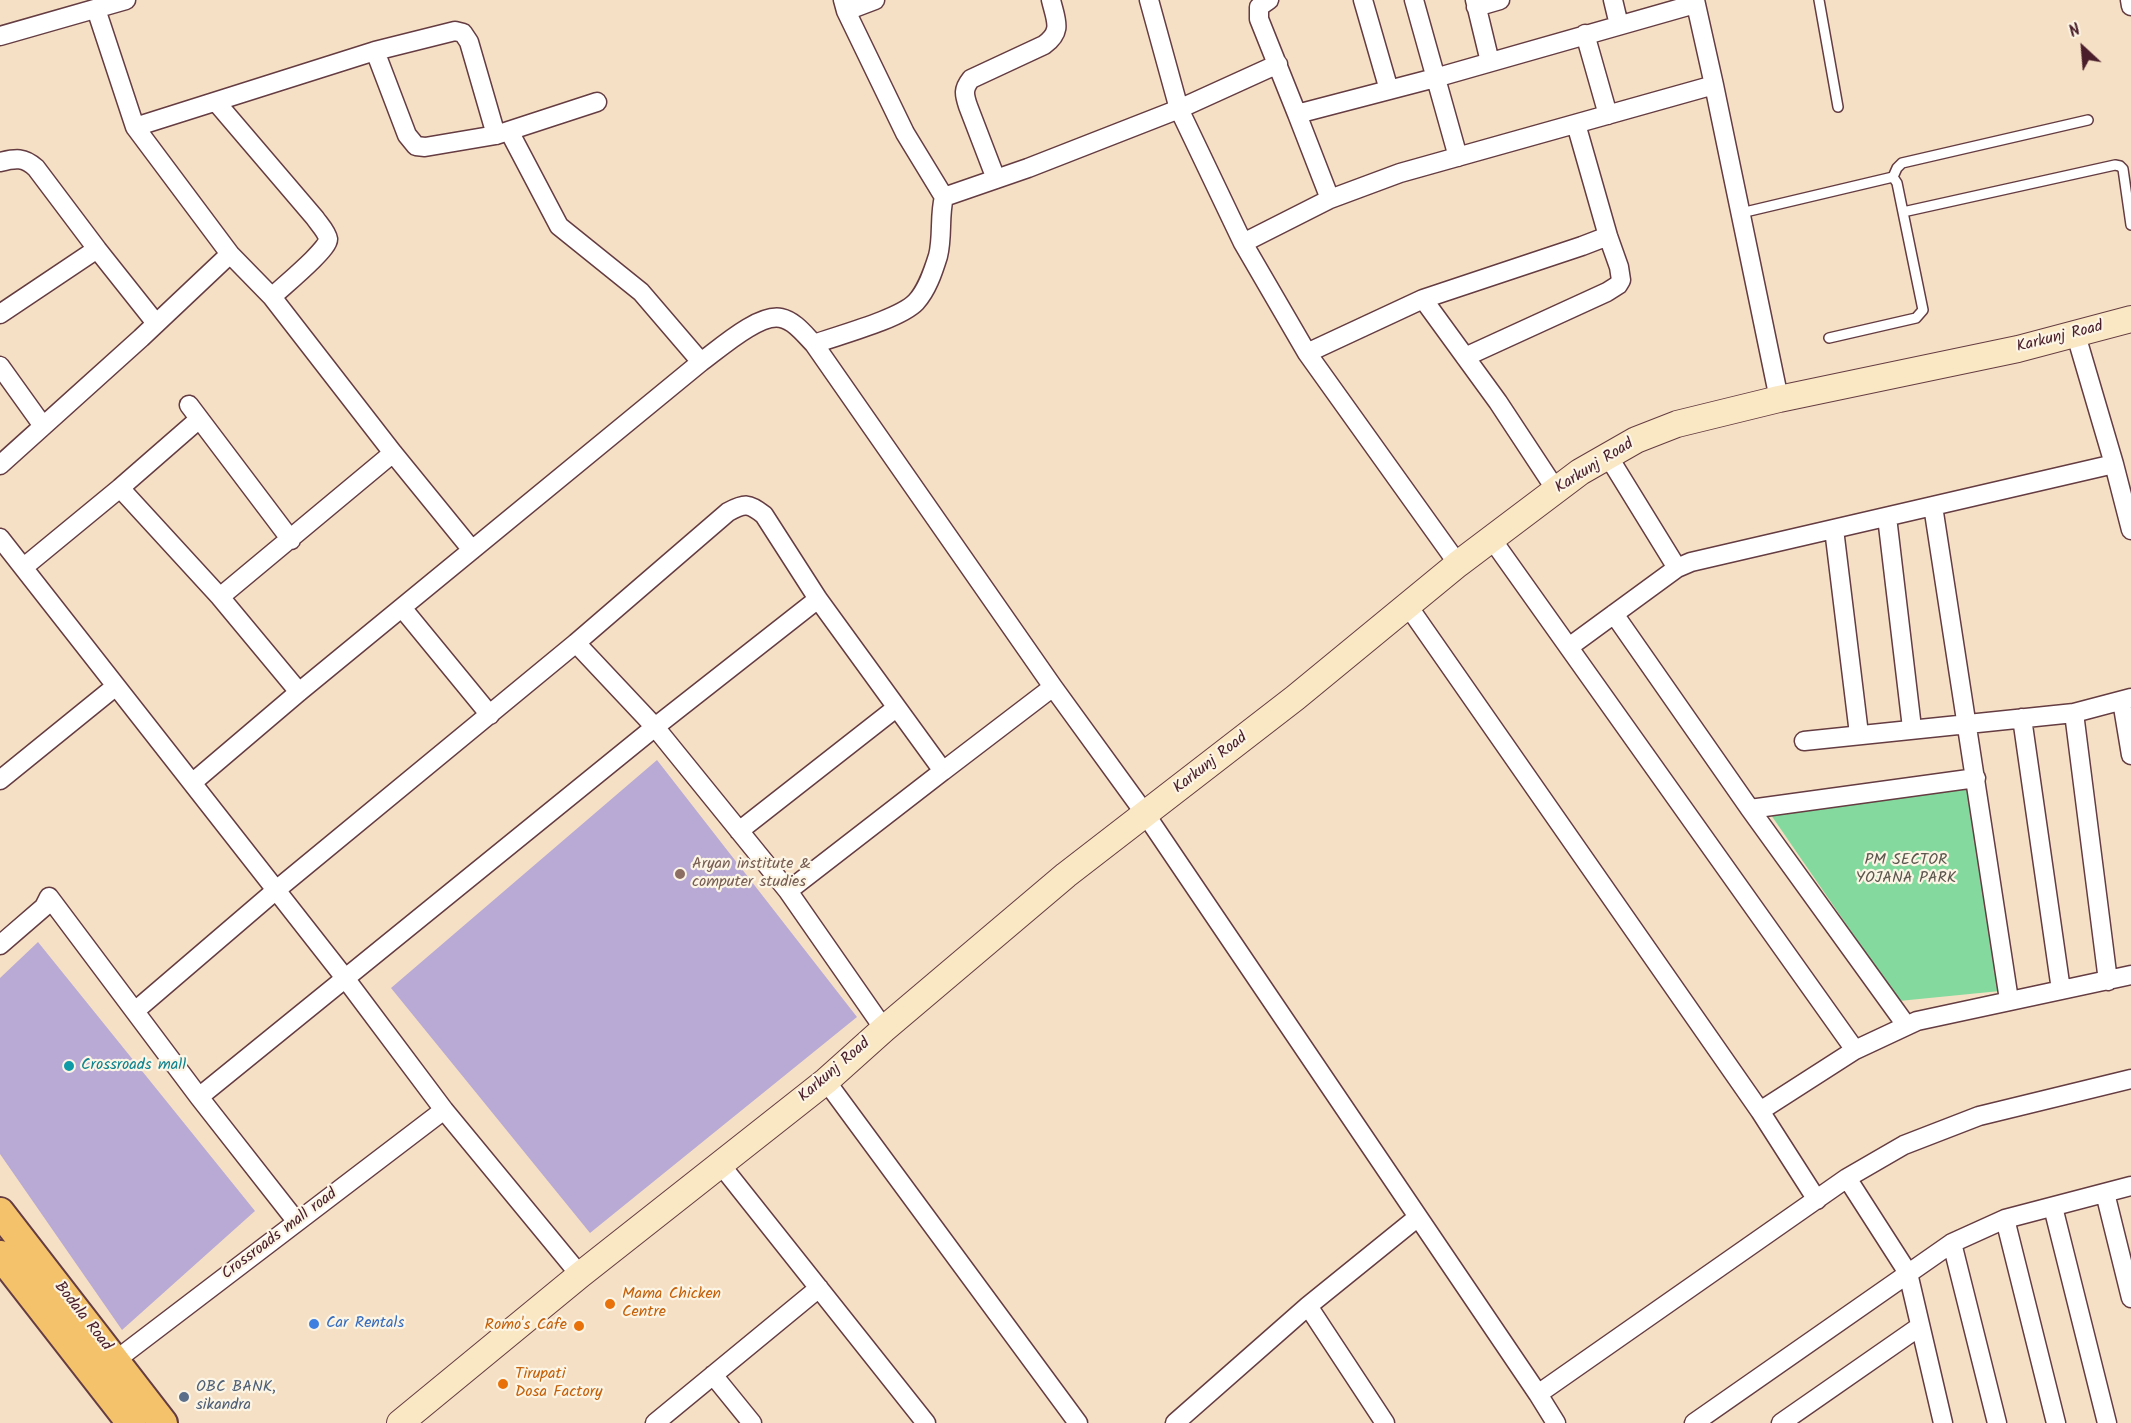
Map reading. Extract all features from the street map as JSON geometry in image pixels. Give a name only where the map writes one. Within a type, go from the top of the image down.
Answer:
[{"type":"main road","name":"Bodala Road","points":[[0,1212],[116,1360],[131,1415]]},
{"type":"main road","name":"Bodala Road","points":[[0,1255],[131,1415],[163,1423]]},
{"type":"street","points":[[0,36],[126,0]]},
{"type":"street","points":[[814,344],[903,313],[917,302],[929,282],[938,256],[943,230],[944,196],[905,133],[845,5],[875,0]]},
{"type":"street","points":[[996,179],[968,106],[964,94],[965,87],[971,79],[1044,45],[1054,38],[1057,31],[1051,0]]},
{"type":"street","points":[[1149,0],[1179,109],[1243,243],[1307,353],[1458,564]]},
{"type":"street","points":[[1269,0],[1259,7],[1258,12],[1330,199]]},
{"type":"street","points":[[1363,0],[1389,90]]},
{"type":"street","points":[[1414,0],[1458,157]]},
{"type":"street","points":[[1490,62],[1476,3],[1500,0]]},
{"type":"street","points":[[1613,0],[1619,25]]},
{"type":"street","points":[[2130,0],[2131,6]]},
{"type":"street","points":[[1297,114],[1435,78],[1695,2],[1779,399]]},
{"type":"street","points":[[96,9],[135,127],[230,254],[272,297],[393,453],[472,550]]},
{"type":"street","points":[[135,127],[375,51],[445,33],[456,31],[462,33],[469,42],[503,133],[559,226],[641,292],[701,362]]},
{"type":"street","points":[[1585,34],[1608,115]]},
{"type":"street","points":[[375,51],[407,135],[416,146],[425,147],[503,133],[597,102]]},
{"type":"street","points":[[944,196],[996,179],[1179,109],[1278,64]]},
{"type":"street","points":[[1243,243],[1330,199],[1400,173],[1714,85]]},
{"type":"street","points":[[216,102],[315,218],[328,238],[327,243],[317,255],[272,297]]},
{"type":"street","points":[[1465,357],[1618,285],[1621,280],[1576,124]]},
{"type":"street","points":[[0,162],[20,158],[36,168],[155,322]]},
{"type":"street","points":[[1307,353],[1423,299],[1608,236]]},
{"type":"street","points":[[0,314],[97,249]]},
{"type":"street","points":[[0,465],[230,254]]},
{"type":"street","points":[[1423,299],[1498,402],[1556,490]]},
{"type":"street","points":[[192,783],[299,692],[403,609],[701,362],[762,320],[780,318],[794,324],[814,344],[1053,687],[1146,814],[1556,1423]]},
{"type":"street","name":"Karkunj Road","points":[[400,1423],[580,1275],[826,1081],[1066,875],[1146,814],[1491,538],[1580,472],[1636,440],[1677,424],[1779,399],[2018,349],[2131,319]]},
{"type":"street","points":[[2076,335],[2131,530]]},
{"type":"street","points":[[0,366],[43,426]]},
{"type":"street","points":[[24,567],[120,488],[193,412],[291,540]]},
{"type":"street","points":[[220,597],[393,453]]},
{"type":"street","points":[[1608,456],[1677,568]]},
{"type":"street","points":[[1569,647],[1677,568],[1691,562],[2114,464]]},
{"type":"street","points":[[120,488],[220,597],[299,692]]},
{"type":"street","points":[[135,1011],[275,891],[576,643],[728,512],[742,505],[753,507],[764,515],[818,599],[943,771]]},
{"type":"street","points":[[1933,506],[2009,1000]]},
{"type":"street","points":[[1887,517],[1912,728]]},
{"type":"street","points":[[1834,529],[1859,734]]},
{"type":"street","points":[[0,538],[345,978],[444,1110],[580,1275]]},
{"type":"street","points":[[1491,538],[1855,1050]]},
{"type":"street","points":[[199,1097],[655,727],[818,599]]},
{"type":"street","points":[[1408,606],[1760,1111],[1817,1200]]},
{"type":"street","points":[[403,609],[490,715]]},
{"type":"street","points":[[1614,614],[1750,809],[1906,1025]]},
{"type":"street","points":[[576,643],[655,727],[788,891],[884,1029]]},
{"type":"street","points":[[0,780],[116,686]]},
{"type":"street","points":[[788,891],[1053,687]]},
{"type":"street","points":[[1804,741],[2074,713],[2127,700],[2131,755]]},
{"type":"street","points":[[740,831],[896,708]]},
{"type":"street","points":[[2074,713],[2108,981]]},
{"type":"street","points":[[2022,718],[2061,990]]},
{"type":"street","points":[[1750,809],[1976,778]]},
{"type":"street","points":[[0,945],[44,907],[49,897],[199,1097],[297,1222]]},
{"type":"street","points":[[1760,1111],[1855,1050],[1906,1025],[2009,1000],[2131,975]]},
{"type":"street","points":[[1538,1394],[1847,1178],[1904,1145],[1979,1116],[2131,1079]]},
{"type":"street","points":[[826,1081],[1078,1423]]},
{"type":"street","name":"Crossroads mall road","points":[[116,1360],[444,1110]]},
{"type":"street","points":[[721,1165],[926,1423]]},
{"type":"street","points":[[1847,1178],[1908,1273],[1943,1423]]},
{"type":"street","points":[[1696,1423],[1952,1243],[2005,1219],[2131,1186]]},
{"type":"street","points":[[2105,1193],[2131,1298]]},
{"type":"street","points":[[2053,1206],[2107,1423]]},
{"type":"street","points":[[1175,1423],[1308,1306],[1418,1217]]},
{"type":"street","points":[[2005,1219],[2056,1423]]},
{"type":"street","points":[[1952,1243],[1997,1423]]},
{"type":"street","points":[[655,1423],[819,1288]]},
{"type":"street","points":[[1308,1306],[1385,1423]]},
{"type":"street","points":[[1781,1423],[1919,1327]]},
{"type":"street","points":[[713,1375],[752,1423]]},
{"type":"lane","points":[[1819,0],[1838,107]]},
{"type":"lane","points":[[1893,177],[1902,163],[2088,120]]},
{"type":"lane","points":[[1903,212],[2120,165],[2123,169],[2131,225]]},
{"type":"lane","points":[[1740,213],[1893,177]]},
{"type":"lane","points":[[1829,338],[1916,318],[1923,310],[1897,183],[1893,177]]},
{"type":"green space","name":"PM SECTOR YOJANA PARK","points":[[1975,777],[2000,991],[1899,1001],[1771,815]]},
{"type":"building","name":"Aryan institute & computer studies","points":[[657,760],[857,1017],[590,1233],[391,988]]},
{"type":"building","name":"Crossroads mall","points":[[38,942],[255,1211],[122,1330],[0,1154],[0,978]]},
{"type":"place","name":"Aryan institute & computer studies","points":[[680,874]]},
{"type":"place","name":"Crossroads mall","points":[[69,1066]]},
{"type":"place","name":"Mama Chicken Centre","points":[[610,1304]]},
{"type":"place","name":"Car Rentals","points":[[314,1324]]},
{"type":"place","name":"Romo's Cafe","points":[[579,1326]]},
{"type":"place","name":"Tirupati Dosa Factory","points":[[503,1384]]},
{"type":"place","name":"OBC BANK, sikandra","points":[[184,1397]]}]
